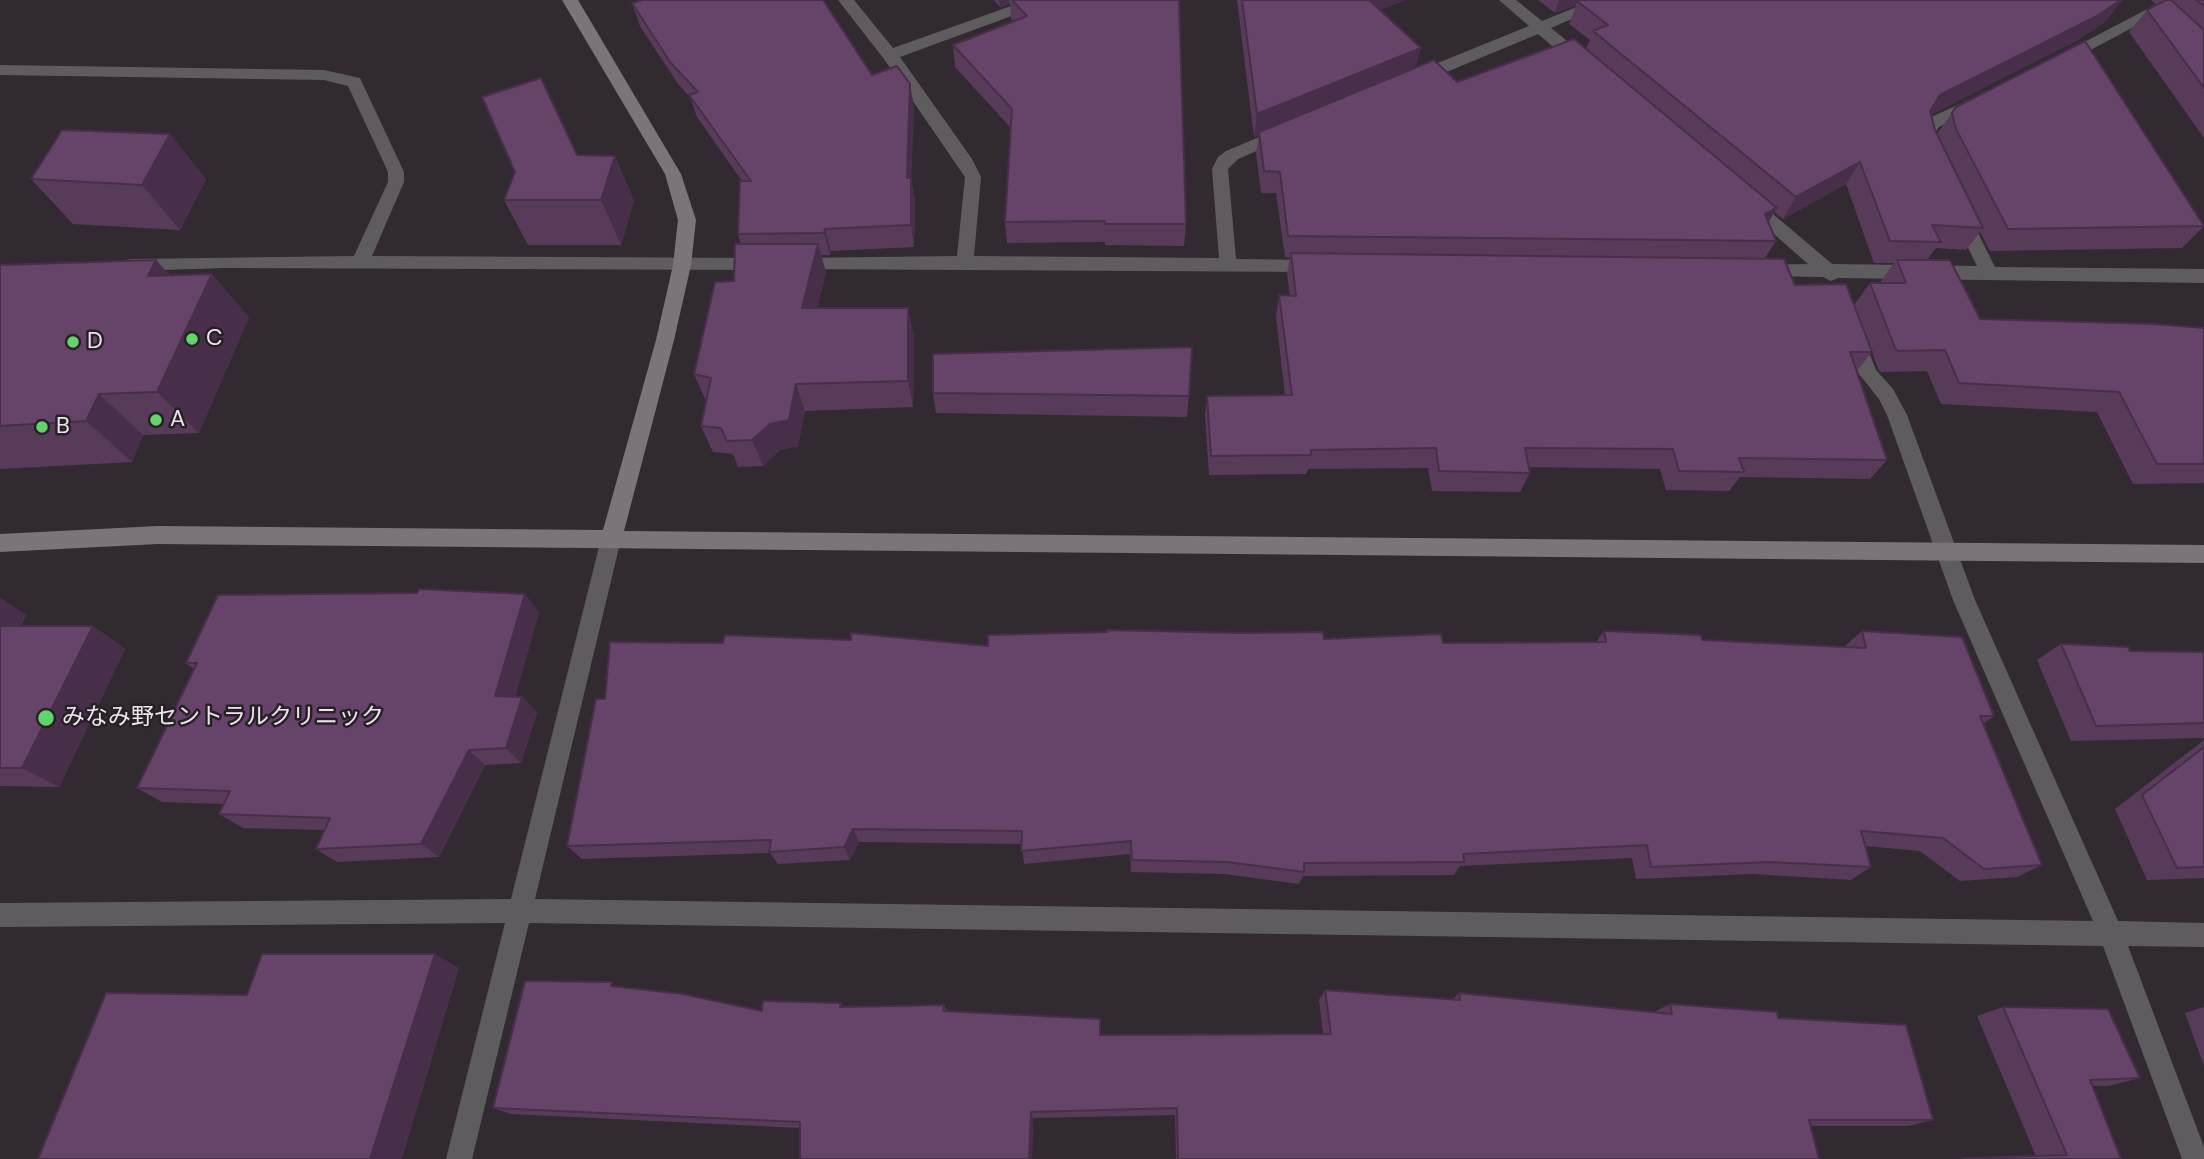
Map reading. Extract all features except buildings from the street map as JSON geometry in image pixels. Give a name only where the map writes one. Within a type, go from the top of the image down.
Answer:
[{"type":"street","points":[[459,1159],[518,911],[682,265],[687,220],[673,174],[570,0]]},
{"type":"street","points":[[846,0],[890,55],[967,163],[973,177],[965,262]]},
{"type":"street","points":[[890,55],[1042,0]]},
{"type":"street","points":[[1507,0],[1592,70]]},
{"type":"street","points":[[1399,85],[1607,0]]},
{"type":"street","points":[[2043,67],[2152,10]]},
{"type":"street","points":[[0,70],[324,75],[354,82],[396,172],[396,182],[360,262]]},
{"type":"street","points":[[1936,164],[1925,135],[1933,123],[1994,92]]},
{"type":"street","points":[[1228,265],[1220,169],[1224,161],[1232,155],[1296,128]]},
{"type":"street","points":[[1726,184],[1829,271],[1839,297]]},
{"type":"street","points":[[1953,200],[1988,271]]},
{"type":"street","points":[[117,266],[224,262],[682,265],[965,262],[1340,266]]},
{"type":"street","points":[[1746,270],[1988,271],[2204,276]]},
{"type":"street","points":[[1849,323],[1868,374],[1886,394],[1897,415],[1946,553],[2111,933],[2196,1159]]},
{"type":"street","points":[[0,543],[158,535],[2204,554]]},
{"type":"street","points":[[0,915],[518,911],[2204,935]]},
{"type":"place","name":"C","points":[[192,339]]},
{"type":"place","name":"D","points":[[73,342]]},
{"type":"place","name":"A","points":[[156,420]]},
{"type":"place","name":"B","points":[[42,427]]},
{"type":"place","name":"みなみ野セントラルクリニック","points":[[46,718]]}]
